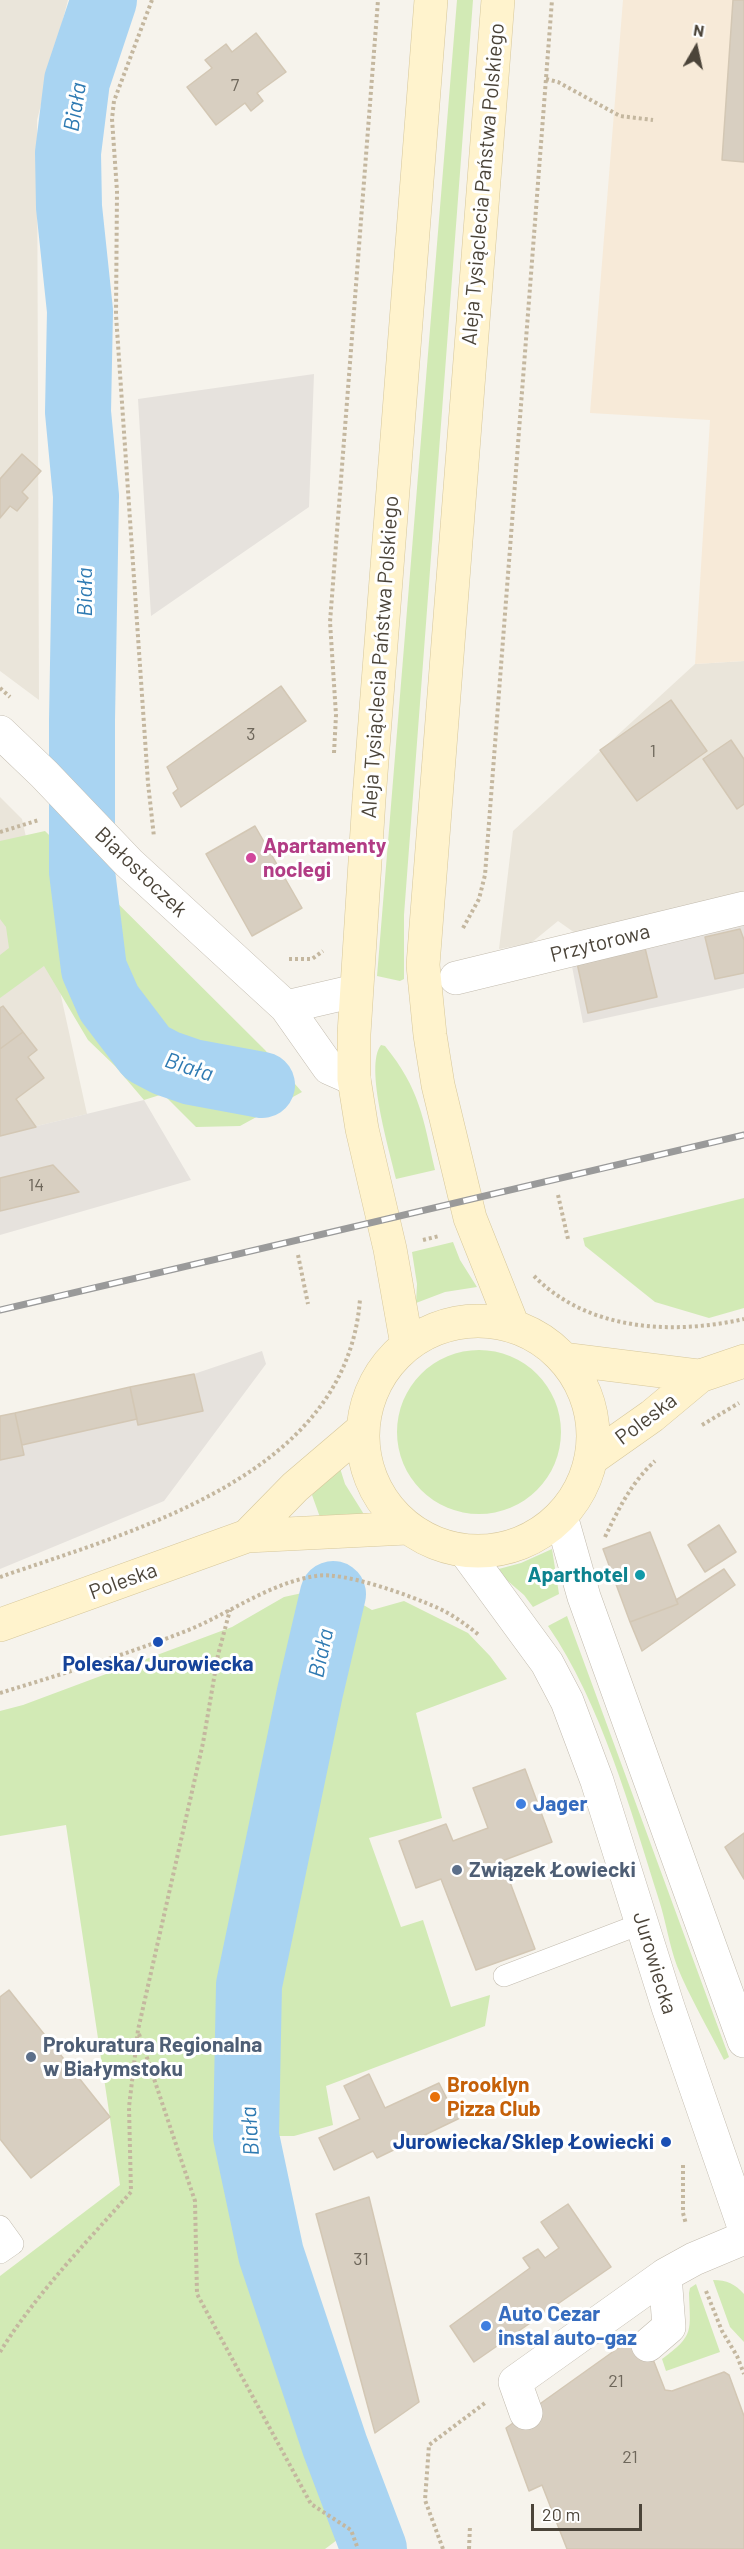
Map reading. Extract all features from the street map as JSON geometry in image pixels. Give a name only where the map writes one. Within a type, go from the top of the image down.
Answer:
[{"type":"main road","name":"Aleja Tysiąclecia Państwa Polskiego","points":[[407,1345],[390,1249],[362,1129],[354,1079],[355,992],[431,0]]},
{"type":"main road","name":"Aleja Tysiąclecia Państwa Polskiego","points":[[498,0],[423,965],[438,1085],[470,1218],[513,1326]]},
{"type":"main road","points":[[476,1321],[513,1326],[541,1339],[564,1359],[580,1382],[590,1406],[593,1433],[591,1460],[580,1490],[561,1516],[533,1538],[500,1549],[465,1551],[435,1543],[407,1528],[382,1500],[366,1466],[363,1429],[369,1398],[384,1369],[407,1345],[439,1328],[476,1321]]},
{"type":"main road","name":"Poleska","points":[[564,1359],[700,1376]]},
{"type":"main road","name":"Poleska","points":[[591,1460],[652,1416],[700,1376],[744,1361]]},
{"type":"main road","name":"Poleska","points":[[247,1536],[295,1487],[363,1429]]},
{"type":"main road","name":"Poleska","points":[[0,1625],[247,1536],[407,1528]]},
{"type":"street","name":"Białostoczek","points":[[0,732],[44,774],[129,863],[286,1007],[329,1068],[354,1079]]},
{"type":"street","name":"Przytorowa","points":[[456,978],[744,908]]},
{"type":"street","points":[[286,1007],[355,992]]},
{"type":"street","points":[[561,1516],[584,1597],[744,2041]]},
{"type":"street","name":"Jurowiecka","points":[[465,1551],[547,1663],[567,1701],[597,1781],[668,2007],[744,2227]]},
{"type":"street","points":[[526,2414],[515,2382],[665,2275],[694,2259],[744,2238]]},
{"type":"street","points":[[648,2345],[669,2327],[665,2275]]},
{"type":"lane","points":[[504,1976],[643,1923]]},
{"type":"lane","points":[[0,2226],[13,2244],[0,2253]]},
{"type":"path","points":[[152,0],[114,101],[112,119],[117,191],[116,315],[148,783],[155,844]]},
{"type":"path","points":[[334,762],[336,715],[330,622],[378,0]]},
{"type":"path","points":[[485,875],[552,0]]},
{"type":"path","points":[[546,79],[558,82],[620,116],[653,120]]},
{"type":"path","points":[[0,832],[48,817]]},
{"type":"path","points":[[284,958],[312,959],[325,949]]},
{"type":"path","points":[[558,1195],[568,1239]]},
{"type":"path","points":[[298,1255],[308,1304]]},
{"type":"path","points":[[530,1272],[544,1286],[593,1315],[636,1326],[686,1328],[744,1319]]},
{"type":"path","points":[[0,1577],[153,1522],[219,1490],[251,1471],[276,1452],[298,1433],[318,1410],[337,1381],[355,1341],[361,1295]]},
{"type":"path","points":[[604,1538],[625,1495],[641,1474],[661,1455]]},
{"type":"path","points":[[0,1692],[98,1663],[188,1630],[266,1592],[316,1576],[340,1576],[440,1608],[485,1640]]},
{"type":"path","points":[[0,2352],[11,2334],[51,2283],[131,2192],[129,2107],[138,2031],[201,1754],[218,1655],[230,1610]]},
{"type":"path","points":[[138,2031],[195,2201],[197,2294],[310,2504],[351,2530],[358,2549]]},
{"type":"path","points":[[694,2259],[722,2331],[737,2356],[744,2374]]},
{"type":"path","points":[[443,2549],[425,2500],[429,2445],[515,2382]]},
{"type":"path","points":[[469,2549],[470,2526]]},
{"type":"shaded area","points":[[0,0],[68,0],[37,120],[39,700],[0,671]]},
{"type":"shaded area","points":[[623,0],[744,0],[744,661],[695,664],[710,420],[590,413]]},
{"type":"shaded area","points":[[314,374],[309,507],[151,616],[138,399]]},
{"type":"shaded area","points":[[744,661],[744,897],[575,933],[558,921],[531,943],[499,949],[513,831],[695,664]]},
{"type":"shaded area","points":[[0,797],[22,819],[87,1114],[0,1135]]},
{"type":"shaded area","points":[[744,908],[744,988],[583,1023],[569,951]]},
{"type":"shaded area","points":[[144,1100],[191,1180],[0,1235],[0,1135]]},
{"type":"shaded area","points":[[262,1351],[266,1364],[164,1501],[0,1569],[0,1416],[194,1374]]},
{"type":"green space","points":[[457,0],[473,0],[404,915],[404,979],[400,981],[377,976]]},
{"type":"green space","points":[[45,831],[265,1050],[302,1092],[240,1126],[196,1127],[163,1094],[144,1100],[115,1066],[88,1040],[44,966],[0,998],[0,955],[9,948],[6,927],[0,919],[0,841]]},
{"type":"green space","points":[[381,1045],[385,1046],[397,1062],[413,1090],[423,1119],[435,1170],[396,1179],[377,1090],[375,1071]]},
{"type":"green space","points":[[744,1198],[744,1308],[709,1318],[655,1302],[585,1246],[583,1238]]},
{"type":"green space","points":[[453,1242],[460,1260],[477,1287],[445,1292],[416,1303],[417,1284],[412,1252]]},
{"type":"green space","points":[[479,1350],[510,1356],[537,1374],[555,1401],[561,1432],[555,1463],[537,1490],[510,1508],[479,1514],[448,1508],[421,1490],[403,1463],[397,1432],[403,1401],[421,1374],[448,1356]]},
{"type":"green space","points":[[339,1465],[345,1484],[365,1516],[321,1520],[312,1495]]},
{"type":"green space","points":[[552,1549],[559,1594],[533,1607],[524,1595],[495,1570],[521,1563]]},
{"type":"green space","points":[[316,1590],[348,1596],[372,1610],[404,1601],[468,1633],[490,1656],[507,1679],[416,1713],[442,1818],[369,1838],[401,1927],[423,1920],[451,2007],[490,1995],[485,2026],[326,2086],[333,2125],[294,2136],[247,2136],[270,2256],[335,2447],[341,2537],[325,2549],[0,2549],[0,2276],[120,2185],[66,1825],[0,1836],[0,1711],[23,1705],[232,1627],[284,1597]]},
{"type":"green space","points":[[567,1616],[729,2057],[724,2060],[677,1966],[637,1830],[599,1723],[567,1656],[548,1626]]},
{"type":"green space","points":[[713,2280],[730,2283],[744,2294],[744,2342],[730,2327]]},
{"type":"green space","points":[[696,2284],[720,2352],[666,2371],[662,2359],[680,2344],[688,2331],[690,2324],[689,2293],[690,2288]]},
{"type":"building","points":[[733,0],[744,0],[744,162],[722,160]]},
{"type":"building","points":[[256,33],[286,72],[257,93],[263,101],[251,111],[245,103],[216,125],[187,87],[212,68],[205,60],[226,44],[232,52]]},
{"type":"building","points":[[22,454],[41,471],[22,492],[28,498],[17,511],[10,506],[0,518],[0,479]]},
{"type":"building","points":[[281,686],[306,721],[181,807],[173,793],[178,789],[167,767]]},
{"type":"building","points":[[671,700],[707,751],[637,801],[600,750]]},
{"type":"building","points":[[731,740],[744,759],[744,804],[737,809],[703,759]]},
{"type":"building","points":[[255,826],[302,908],[252,936],[206,854]]},
{"type":"building","points":[[740,929],[744,940],[744,973],[715,979],[705,937]]},
{"type":"building","points":[[645,948],[657,997],[588,1013],[577,963]]},
{"type":"building","points":[[3,1006],[23,1032],[0,1049],[0,1008]]},
{"type":"building","points":[[23,1032],[37,1050],[28,1057],[44,1078],[16,1099],[36,1127],[0,1136],[0,1049]]},
{"type":"building","points":[[53,1165],[79,1192],[0,1211],[0,1178]]},
{"type":"building","points":[[194,1374],[203,1411],[138,1425],[130,1387]]},
{"type":"building","points":[[130,1387],[137,1419],[22,1445],[15,1413]]},
{"type":"building","points":[[15,1413],[24,1455],[0,1460],[0,1416]]},
{"type":"building","points":[[719,1525],[736,1552],[705,1572],[688,1545]]},
{"type":"building","name":"Aparthotel","points":[[650,1532],[678,1604],[630,1622],[603,1549]]},
{"type":"building","points":[[724,1569],[735,1585],[642,1651],[630,1622],[678,1604],[676,1600]]},
{"type":"building","name":"Związek Łowiecki","points":[[525,1769],[552,1842],[502,1861],[535,1949],[476,1970],[441,1879],[416,1888],[399,1841],[446,1824],[453,1841],[488,1828],[473,1788]]},
{"type":"building","points":[[744,1833],[744,1879],[725,1847]]},
{"type":"building","name":"Prokuratura Regionalna w Białymstoku","points":[[9,1990],[110,2117],[31,2178],[0,2139],[0,1997]]},
{"type":"building","points":[[369,2074],[385,2108],[439,2083],[451,2107],[456,2104],[462,2117],[377,2158],[373,2151],[334,2170],[319,2138],[360,2119],[344,2086]]},
{"type":"building","points":[[369,2197],[419,2402],[375,2433],[316,2214]]},
{"type":"building","points":[[568,2204],[611,2267],[474,2362],[450,2326],[530,2268],[523,2258],[538,2249],[545,2258],[559,2248],[541,2222]]},
{"type":"building","points":[[642,2331],[665,2390],[672,2391],[724,2372],[729,2375],[744,2416],[744,2549],[567,2549],[542,2485],[529,2491],[506,2428]]},
{"type":"waterway","name":"Biała","points":[[104,0],[77,81],[68,153],[69,207],[80,311],[78,412],[86,496],[82,872],[94,969],[109,1003],[147,1053],[166,1063],[192,1072],[262,1085]]},
{"type":"waterway","name":"Biała","points":[[333,1594],[310,1692],[249,1985],[246,2136],[271,2254],[335,2446],[374,2549]]},
{"type":"railway","points":[[0,1310],[744,1135]]},
{"type":"place","name":"Apartamenty noclegi","points":[[251,858]]},
{"type":"place","name":"Aparthotel","points":[[640,1575]]},
{"type":"place","name":"Poleska/Jurowiecka","points":[[158,1642]]},
{"type":"place","name":"Jager","points":[[521,1804]]},
{"type":"place","name":"Związek Łowiecki","points":[[457,1870]]},
{"type":"place","name":"Prokuratura Regionalna w Białymstoku","points":[[31,2057]]},
{"type":"place","name":"Brooklyn Pizza Club","points":[[435,2097]]},
{"type":"place","name":"Jurowiecka/Sklep Łowiecki","points":[[666,2142]]},
{"type":"place","name":"Auto Cezar instal auto-gaz","points":[[486,2326]]}]
